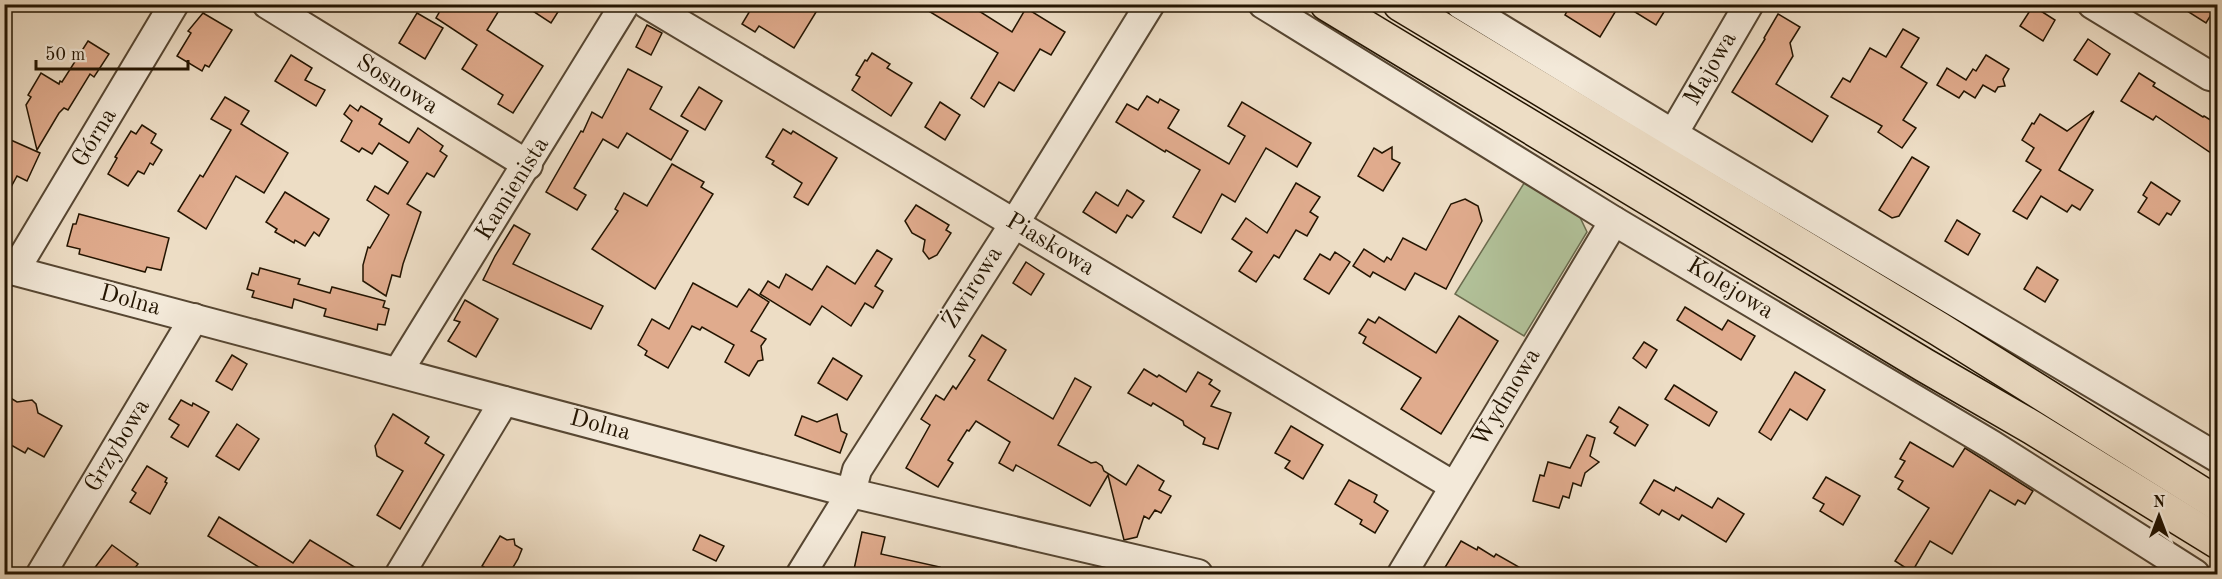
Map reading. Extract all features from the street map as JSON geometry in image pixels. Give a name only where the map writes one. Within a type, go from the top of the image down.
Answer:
[{"type":"highway","name":"Kolejowa","points":[[1327,4],[2033,428],[2217,542]]},
{"type":"highway","points":[[1400,4],[1939,329],[2217,504]]},
{"type":"street","name":"Górna","points":[[10,269],[174,4]]},
{"type":"street","name":"Sosnowa","points":[[267,4],[528,165]]},
{"type":"street","name":"Kamienista","points":[[398,372],[528,165],[625,4]]},
{"type":"street","name":"Piaskowa","points":[[647,4],[1454,486]]},
{"type":"street","name":"Żwirowa","points":[[801,574],[852,493],[857,470],[1014,224],[1150,4]]},
{"type":"street","name":"Kolejowa","points":[[1263,4],[1614,222],[1992,445],[2195,574]]},
{"type":"street","points":[[1460,4],[1673,134],[2217,458]]},
{"type":"street","name":"Majowa","points":[[1673,134],[1749,4]]},
{"type":"street","points":[[2092,4],[2210,76],[2217,78]]},
{"type":"street","name":"Wydmowa","points":[[1402,574],[1614,222]]},
{"type":"street","name":"Dolna","points":[[10,269],[852,493],[1155,570],[1198,574]]},
{"type":"street","name":"Grzybowa","points":[[41,574],[194,318]]},
{"type":"street","points":[[400,574],[504,401]]},
{"type":"green space","points":[[1526,180],[1577,211],[1587,232],[1524,336],[1455,294]]},
{"type":"building","points":[[444,4],[503,4],[487,30],[543,66],[513,113],[498,104],[503,95],[462,69],[477,45],[436,18]]},
{"type":"building","points":[[522,4],[563,4],[551,23]]},
{"type":"building","points":[[754,4],[821,4],[794,48],[759,26],[755,32],[742,24]]},
{"type":"building","points":[[917,4],[968,4],[1012,32],[1026,8],[1065,32],[1051,55],[1040,49],[1014,91],[999,82],[984,107],[971,98],[998,53]]},
{"type":"building","points":[[1571,4],[1620,4],[1600,37],[1565,15]]},
{"type":"building","points":[[1622,4],[1652,4],[1664,12],[1656,25]]},
{"type":"building","points":[[2176,4],[2217,4],[2217,5],[2206,23]]},
{"type":"building","points":[[2033,6],[2055,20],[2043,41],[2020,26]]},
{"type":"building","points":[[203,13],[232,30],[209,67],[205,65],[202,71],[177,56],[191,33],[188,31]]},
{"type":"building","points":[[417,13],[443,28],[425,59],[399,43]]},
{"type":"building","points":[[1778,14],[1800,27],[1790,43],[1793,56],[1776,84],[1828,116],[1812,142],[1732,92]]},
{"type":"building","points":[[647,25],[662,33],[651,55],[636,47]]},
{"type":"building","points":[[1903,29],[1919,38],[1901,67],[1927,83],[1903,120],[1916,128],[1902,148],[1878,132],[1882,126],[1831,97],[1843,78],[1850,82],[1870,48],[1886,57]]},
{"type":"building","points":[[2088,39],[2110,54],[2097,75],[2074,60]]},
{"type":"building","points":[[88,41],[109,54],[94,77],[90,74],[68,110],[64,108],[59,113],[37,150],[26,105],[31,97],[28,95],[41,73],[59,84],[60,81],[62,82]]},
{"type":"building","points":[[872,53],[890,64],[887,68],[912,83],[891,116],[852,90],[860,77],[856,75]]},
{"type":"building","points":[[291,55],[312,68],[305,80],[325,90],[316,106],[275,81]]},
{"type":"building","points":[[1986,55],[2009,69],[2003,79],[2005,86],[1998,87],[1995,92],[1983,85],[1975,98],[1964,91],[1959,98],[1937,85],[1947,68],[1966,80],[1973,69],[1976,71]]},
{"type":"building","points":[[628,69],[662,87],[650,109],[688,131],[671,160],[627,133],[618,148],[603,139],[574,188],[586,195],[577,210],[546,192],[581,131],[583,132],[592,112],[602,118]]},
{"type":"building","points":[[2139,73],[2155,83],[2153,86],[2217,124],[2217,157],[2156,116],[2153,120],[2121,101]]},
{"type":"building","points":[[699,87],[722,101],[705,130],[681,116]]},
{"type":"building","points":[[1147,96],[1158,103],[1160,99],[1179,110],[1168,128],[1229,164],[1245,136],[1228,126],[1242,102],[1311,143],[1297,167],[1266,148],[1235,202],[1222,194],[1201,233],[1173,217],[1200,170],[1116,122],[1127,104],[1138,110]]},
{"type":"building","points":[[225,97],[249,111],[241,124],[288,153],[264,193],[236,176],[206,229],[178,211],[200,175],[203,177],[231,130],[211,119]]},
{"type":"building","points":[[940,102],[960,115],[945,140],[925,127]]},
{"type":"building","points":[[350,105],[358,111],[361,106],[382,119],[379,124],[409,143],[418,128],[443,146],[440,151],[447,156],[434,177],[427,173],[407,204],[421,212],[400,277],[392,275],[386,296],[363,281],[363,265],[368,247],[370,248],[389,215],[367,200],[375,186],[388,194],[408,162],[379,143],[372,154],[362,148],[359,152],[341,141],[352,121],[344,114]]},
{"type":"building","points":[[2094,111],[2059,170],[2093,190],[2080,210],[2072,205],[2067,212],[2041,196],[2027,219],[2013,211],[2041,170],[2026,161],[2034,148],[2022,140],[2032,123],[2034,124],[2040,114],[2067,131]]},
{"type":"building","points":[[142,125],[156,134],[151,143],[162,150],[153,165],[150,163],[144,174],[138,171],[128,186],[108,174],[117,158],[115,157],[131,131],[136,134]]},
{"type":"building","points":[[783,129],[791,134],[793,131],[837,158],[808,205],[794,197],[802,183],[772,164],[774,161],[766,157]]},
{"type":"building","points":[[4,137],[40,153],[27,181],[17,176],[4,200]]},
{"type":"building","points":[[1392,147],[1392,159],[1400,163],[1383,191],[1358,176],[1374,148],[1382,153]]},
{"type":"building","points":[[1912,157],[1929,167],[1899,216],[1892,218],[1879,210]]},
{"type":"building","points":[[672,164],[704,182],[701,187],[713,194],[655,289],[592,249],[618,211],[615,209],[624,193],[647,206]]},
{"type":"building","points":[[2151,182],[2180,201],[2171,215],[2167,213],[2159,225],[2138,212],[2147,198],[2143,195]]},
{"type":"building","points":[[1296,183],[1320,197],[1310,212],[1318,217],[1307,236],[1296,230],[1279,258],[1274,255],[1256,282],[1239,271],[1252,252],[1232,239],[1246,218],[1267,233]]},
{"type":"building","points":[[1127,190],[1144,201],[1132,218],[1127,215],[1116,233],[1083,212],[1096,192],[1118,206]]},
{"type":"building","points":[[285,192],[329,219],[319,236],[314,232],[305,246],[295,240],[294,243],[275,232],[277,229],[266,222]]},
{"type":"building","points":[[1465,199],[1478,206],[1482,221],[1446,289],[1415,273],[1405,290],[1373,272],[1370,277],[1353,266],[1364,249],[1384,262],[1387,257],[1391,260],[1403,238],[1426,250],[1451,204]]},
{"type":"building","points":[[916,205],[949,225],[946,230],[951,233],[937,255],[929,259],[923,251],[925,240],[912,233],[905,221]]},
{"type":"building","points":[[79,214],[169,238],[161,270],[147,267],[145,272],[79,254],[80,249],[67,246],[73,224],[76,224]]},
{"type":"building","points":[[1957,220],[1980,234],[1968,255],[1945,241]]},
{"type":"building","points":[[514,225],[530,234],[513,264],[603,306],[591,329],[483,280]]},
{"type":"building","points":[[877,250],[892,259],[875,286],[883,291],[873,308],[865,303],[851,326],[822,306],[810,325],[760,294],[768,281],[779,288],[786,274],[812,290],[827,266],[855,284]]},
{"type":"building","points":[[1335,252],[1350,262],[1329,294],[1304,279],[1320,254],[1330,260]]},
{"type":"building","points":[[1026,262],[1044,274],[1031,295],[1013,283]]},
{"type":"building","points":[[2037,267],[2058,280],[2045,302],[2024,289]]},
{"type":"building","points":[[260,268],[300,279],[298,284],[330,293],[332,287],[385,301],[383,307],[389,309],[385,325],[378,324],[377,330],[324,316],[326,309],[294,299],[292,308],[252,297],[254,291],[247,289],[252,273],[258,275]]},
{"type":"building","points":[[693,283],[737,307],[749,289],[769,302],[751,331],[766,339],[761,346],[763,360],[758,361],[749,376],[725,362],[734,345],[702,327],[700,330],[692,326],[668,368],[645,355],[647,351],[638,345],[652,319],[669,329]]},
{"type":"building","points":[[465,300],[498,319],[476,357],[448,341],[460,322],[454,320]]},
{"type":"building","points":[[1685,307],[1722,330],[1728,320],[1755,336],[1741,360],[1677,320]]},
{"type":"building","points":[[1459,316],[1498,341],[1441,434],[1401,409],[1421,378],[1363,343],[1366,337],[1359,333],[1368,319],[1375,323],[1379,317],[1436,353]]},
{"type":"building","points":[[982,335],[1006,350],[988,380],[1053,419],[1075,378],[1091,387],[1058,445],[1091,463],[1096,462],[1102,466],[1104,471],[1126,485],[1138,465],[1164,481],[1159,490],[1171,496],[1161,513],[1155,510],[1149,519],[1144,516],[1137,537],[1124,540],[1108,475],[1090,506],[1016,465],[1013,471],[999,463],[1010,442],[976,421],[969,431],[967,430],[948,460],[953,463],[938,487],[906,468],[930,425],[921,419],[936,395],[944,400],[953,386],[956,389],[975,360],[969,356]]},
{"type":"building","points":[[1644,342],[1657,350],[1646,368],[1633,358]]},
{"type":"building","points":[[232,355],[247,364],[232,390],[216,381]]},
{"type":"building","points":[[833,358],[862,376],[847,400],[818,383]]},
{"type":"building","points":[[1144,369],[1157,377],[1159,375],[1186,392],[1198,372],[1212,380],[1209,384],[1220,391],[1211,406],[1231,413],[1218,449],[1203,444],[1205,438],[1184,425],[1183,421],[1153,403],[1151,406],[1128,393]]},
{"type":"building","points":[[1795,372],[1825,390],[1807,420],[1790,409],[1771,440],[1759,432]]},
{"type":"building","points":[[1674,385],[1717,412],[1709,426],[1665,399]]},
{"type":"building","points":[[4,394],[17,402],[32,400],[36,404],[38,413],[62,426],[44,457],[28,448],[25,453],[4,441]]},
{"type":"building","points":[[181,400],[192,406],[193,403],[209,412],[188,447],[171,437],[179,425],[169,419]]},
{"type":"building","points":[[1619,407],[1648,425],[1635,446],[1614,433],[1618,427],[1610,422]]},
{"type":"building","points":[[393,414],[429,437],[425,443],[444,455],[400,529],[377,515],[403,471],[377,456],[375,446]]},
{"type":"building","points":[[837,414],[841,431],[847,434],[840,453],[795,435],[802,416],[817,422]]},
{"type":"building","points":[[237,424],[259,439],[239,470],[216,456]]},
{"type":"building","points":[[1291,426],[1323,445],[1303,479],[1285,468],[1290,461],[1275,453]]},
{"type":"building","points":[[1587,435],[1595,438],[1590,456],[1599,462],[1585,473],[1581,486],[1573,483],[1569,498],[1563,496],[1559,508],[1533,501],[1540,475],[1544,476],[1548,462],[1570,468]]},
{"type":"building","points":[[1910,442],[1953,467],[1965,448],[2033,491],[2025,504],[2018,500],[2015,505],[1990,490],[1952,554],[1930,541],[1912,572],[1895,561],[1929,508],[1898,489],[1903,481],[1895,477],[1905,461],[1900,459]]},
{"type":"building","points":[[147,466],[167,478],[165,482],[167,483],[150,514],[130,502],[136,493],[132,490]]},
{"type":"building","points":[[1826,477],[1860,496],[1843,525],[1820,511],[1824,504],[1813,498]]},
{"type":"building","points":[[1349,480],[1377,495],[1374,502],[1388,511],[1375,533],[1360,524],[1362,520],[1335,504]]},
{"type":"building","points":[[1654,480],[1674,491],[1676,487],[1712,508],[1718,498],[1744,514],[1726,542],[1682,515],[1679,520],[1662,510],[1659,515],[1640,503]]},
{"type":"building","points":[[219,517],[293,563],[310,540],[366,574],[270,574],[208,536]]},
{"type":"building","points":[[862,532],[885,537],[881,554],[940,567],[939,574],[853,574]]},
{"type":"building","points":[[700,535],[724,546],[716,561],[693,550]]},
{"type":"building","points":[[500,536],[507,540],[514,539],[515,545],[522,549],[518,559],[509,574],[480,574],[484,567],[482,566]]},
{"type":"building","points":[[1461,541],[1477,550],[1478,547],[1494,557],[1496,554],[1531,574],[1441,574]]},
{"type":"building","points":[[112,545],[138,564],[130,574],[90,574]]}]
